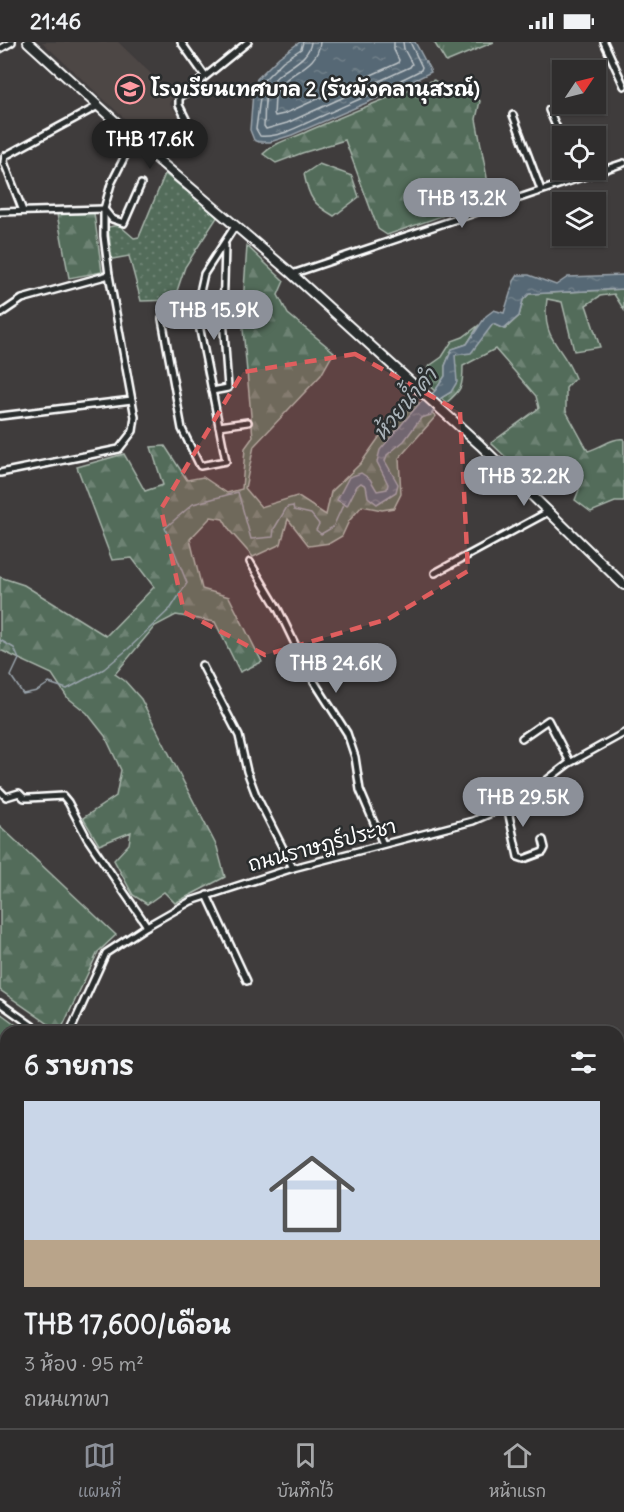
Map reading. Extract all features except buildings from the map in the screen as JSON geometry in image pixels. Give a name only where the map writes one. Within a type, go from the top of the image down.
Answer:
[{"type":"street","points":[[0,49],[12,42]]},
{"type":"street","points":[[28,42],[150,153],[292,274],[480,445],[624,585]]},
{"type":"street","points":[[181,42],[205,76]]},
{"type":"street","points":[[150,153],[184,123],[186,119],[178,101],[248,42]]},
{"type":"street","points":[[604,42],[624,86]]},
{"type":"street","points":[[22,211],[4,162],[4,156],[98,106]]},
{"type":"street","points":[[549,110],[556,126]]},
{"type":"street","points":[[513,115],[541,190]]},
{"type":"street","points":[[0,473],[119,449],[133,431],[135,417],[109,275],[104,236],[104,209],[111,184],[134,138]]},
{"type":"street","points":[[606,169],[624,163]]},
{"type":"street","points":[[292,274],[573,180]]},
{"type":"street","points":[[104,209],[112,219],[124,223],[141,184]]},
{"type":"street","points":[[0,212],[104,209]]},
{"type":"street","points":[[196,310],[162,319],[182,429],[200,466],[226,461],[196,310],[204,274],[235,226]]},
{"type":"street","points":[[212,391],[228,388],[223,318],[225,243]]},
{"type":"street","points":[[0,314],[22,299],[109,275]]},
{"type":"street","points":[[0,416],[132,400]]},
{"type":"street","points":[[219,426],[248,422]]},
{"type":"street","points":[[435,573],[548,512]]},
{"type":"street","points":[[250,562],[278,609],[310,675],[347,733],[355,757],[360,790],[383,844]]},
{"type":"street","points":[[202,665],[239,736],[247,771],[256,795],[293,868]]},
{"type":"street","points":[[522,738],[548,720],[570,762]]},
{"type":"street","name":"ถนนราษฎร์ประชา","points":[[73,1026],[106,953],[191,901],[293,868],[473,821],[521,800],[570,762],[624,733]]},
{"type":"street","points":[[0,792],[6,797],[19,793],[24,798],[63,796],[87,838],[147,926]]},
{"type":"street","points":[[507,806],[518,857],[524,859],[543,852],[545,848],[543,840]]},
{"type":"street","points":[[207,894],[247,981]]},
{"type":"street","points":[[0,1003],[33,1026]]},
{"type":"highlighted area","points":[[355,354],[460,412],[468,571],[388,619],[265,655],[184,612],[161,509],[243,372]]},
{"type":"shaded area","name":"โรงเรียนเทศบาล 2 (รัชมังคลานุสรณ์)","points":[[42,42],[118,42],[174,96],[169,103],[182,120],[153,145]]},
{"type":"green space","points":[[434,42],[494,42],[446,62]]},
{"type":"green space","points":[[434,80],[444,87],[462,84],[480,101],[476,119],[491,199],[387,235],[378,229],[345,140],[276,163],[263,154],[284,141]]},
{"type":"green space","points":[[319,164],[352,176],[359,197],[334,216],[313,200],[306,182],[304,174]]},
{"type":"green space","points":[[165,174],[218,216],[185,267],[174,300],[141,301],[129,256],[112,259],[108,227],[119,225],[134,238],[139,237]]},
{"type":"green space","points":[[94,213],[102,272],[69,278],[57,214]]},
{"type":"green space","points":[[247,246],[284,281],[278,295],[288,314],[334,352],[321,375],[254,446],[245,488],[261,507],[297,496],[326,515],[331,492],[361,463],[409,395],[436,416],[399,458],[401,494],[394,508],[382,510],[362,506],[349,521],[342,536],[330,543],[309,546],[288,519],[281,544],[253,557],[230,531],[223,519],[211,517],[190,539],[202,589],[229,597],[262,662],[240,672],[215,622],[176,615],[155,626],[115,674],[125,681],[141,699],[217,847],[225,877],[175,903],[164,892],[147,904],[133,895],[114,860],[129,844],[131,832],[99,845],[83,818],[116,796],[121,770],[105,736],[87,713],[67,697],[52,674],[0,650],[0,577],[24,585],[106,636],[154,587],[132,558],[112,560],[77,467],[124,454],[145,491],[163,485],[151,447],[165,446],[187,480],[203,477],[227,493],[242,489],[245,448],[253,437],[242,318]]},
{"type":"green space","points":[[624,289],[624,310],[614,294],[600,296],[586,305],[600,347],[574,351],[562,302],[547,299],[547,325],[550,334],[575,378],[566,388],[566,411],[588,451],[615,440],[624,439],[624,502],[615,502],[591,512],[575,500],[580,487],[566,469],[535,485],[491,443],[539,408],[536,396],[495,349],[463,366],[462,383],[458,391],[446,403],[441,398],[451,392],[455,355],[493,324],[505,329],[519,316],[523,300],[529,294]]},
{"type":"green space","points":[[479,325],[467,344],[452,349],[445,366],[445,376],[435,391],[426,383],[428,367],[442,357],[452,341],[463,337]]},
{"type":"green space","points":[[0,826],[116,935],[98,952],[63,1026],[51,1026],[0,990]]},
{"type":"green space","points":[[0,1013],[18,1026],[0,1026]]},
{"type":"water","points":[[300,42],[415,42],[431,72],[387,94],[292,135],[270,142],[254,140],[250,130],[253,92],[257,79],[279,57]]},
{"type":"water","points":[[518,275],[529,275],[556,285],[568,277],[624,275],[624,289],[529,294],[523,300],[519,316],[504,329],[493,324],[471,353],[455,355],[457,382],[451,392],[441,398],[431,415],[421,418],[404,441],[387,455],[385,461],[398,484],[396,492],[377,504],[368,497],[366,486],[361,483],[357,486],[347,506],[337,500],[349,477],[361,473],[370,479],[377,491],[387,489],[388,484],[377,462],[380,450],[418,405],[435,391],[445,376],[445,366],[452,349],[467,344],[486,316],[494,310],[504,313]]},
{"type":"waterway","name":"ห้วยน้ำคำ","points":[[0,640],[14,648],[19,659],[11,676],[23,694],[37,691],[49,683],[67,689],[104,669],[171,608],[187,583],[165,528],[193,504],[238,492],[251,539],[273,537],[274,529],[287,507],[293,506],[294,510],[311,514],[319,524],[316,530],[321,534],[333,527],[344,503]]},
{"type":"place","name":"โรงเรียนเทศบาล 2 (รัชมังคลานุสรณ์)","points":[[130,89]]}]
